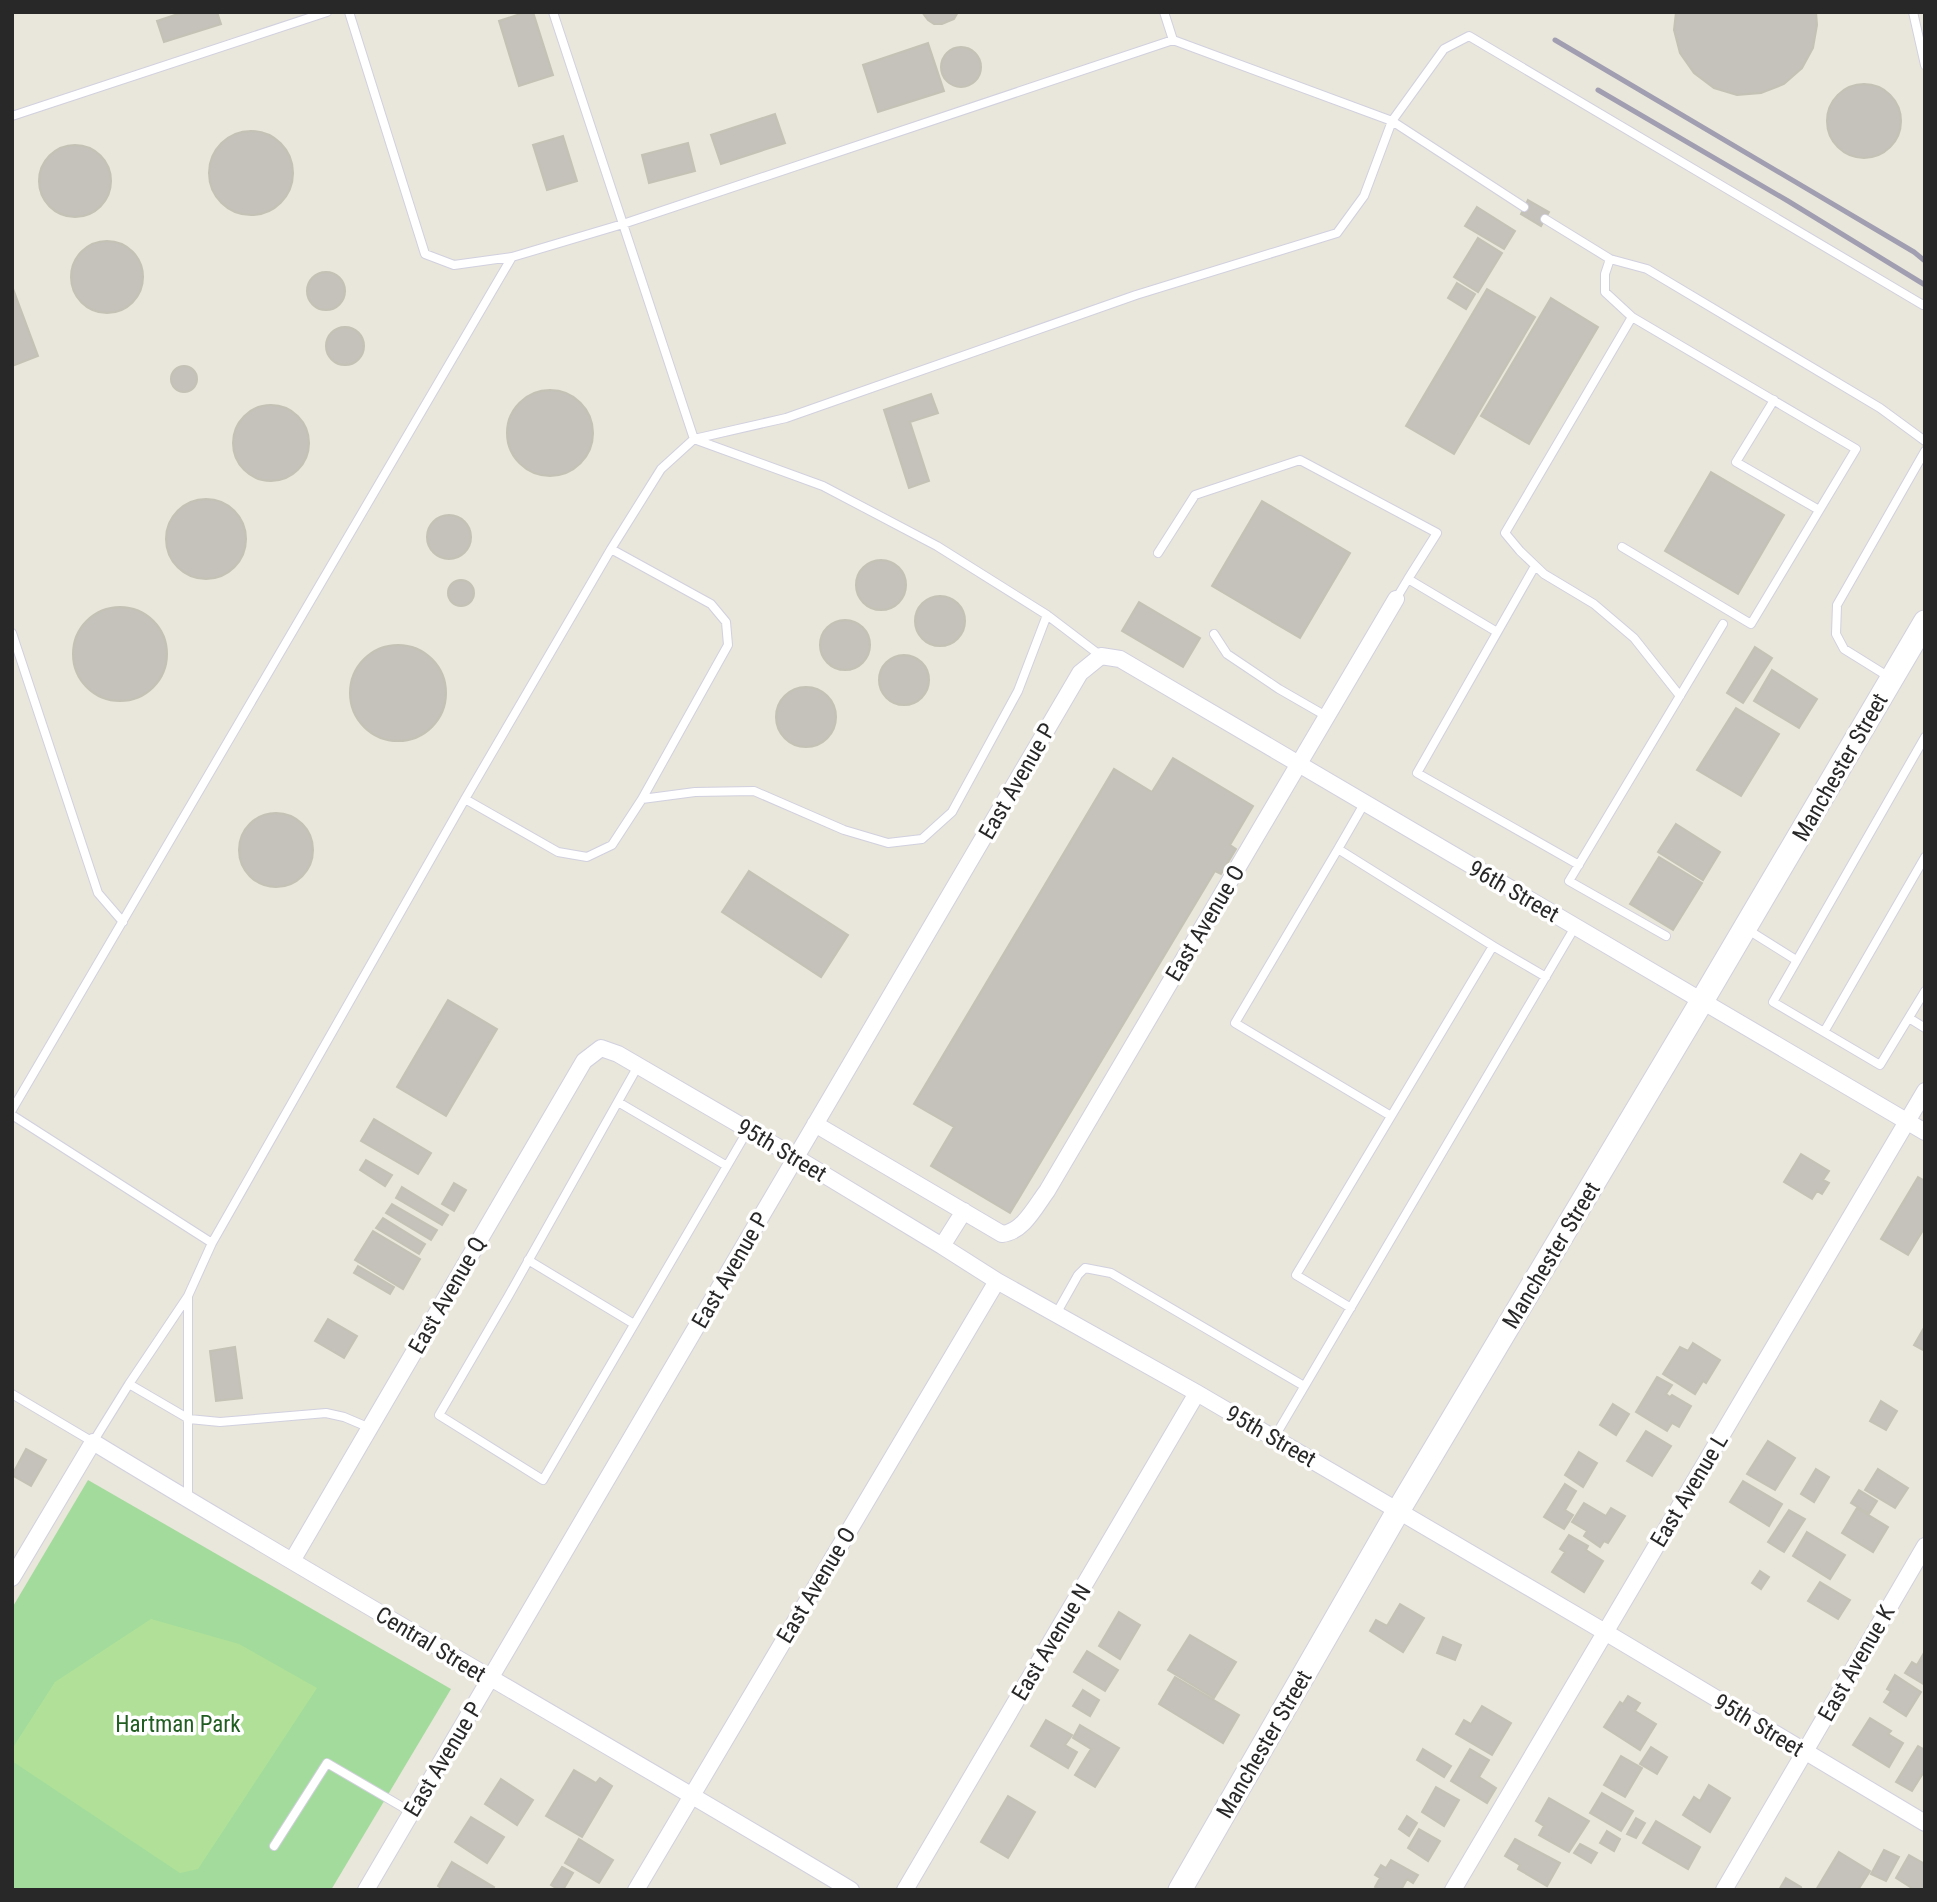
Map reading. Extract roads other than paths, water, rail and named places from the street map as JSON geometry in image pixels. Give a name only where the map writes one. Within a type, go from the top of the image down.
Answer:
[{"type":"street","name":"East Avenue O","points":[[964,1211],[1002,1234],[1009,1233],[1018,1229],[1047,1191],[1396,599]]},
{"type":"street","name":"Manchester Street","points":[[1180,1890],[1398,1511],[1925,622]]},
{"type":"street","name":"96th Street","points":[[1101,656],[1120,659],[1925,1132]]},
{"type":"street","name":"East Avenue P","points":[[366,1890],[1080,673],[1101,656]]},
{"type":"street","name":"East Avenue Q","points":[[292,1561],[584,1062],[601,1048],[615,1053]]},
{"type":"street","name":"95th Street","points":[[615,1053],[795,1157],[997,1281],[1198,1393],[1925,1823]]},
{"type":"street","name":"East Avenue L","points":[[1453,1890],[1925,1091]]},
{"type":"street","points":[[815,1124],[964,1211],[942,1245]]},
{"type":"street","name":"East Avenue O","points":[[636,1890],[997,1281]]},
{"type":"street","name":"East Avenue N","points":[[905,1890],[1198,1393]]},
{"type":"street","points":[[12,1578],[93,1443]]},
{"type":"street","name":"Central Street","points":[[93,1443],[851,1890]]},
{"type":"street","name":"East Avenue K","points":[[1724,1890],[1925,1546]]},
{"type":"lane","points":[[12,116],[327,12]]},
{"type":"lane","points":[[349,12],[425,254],[454,265],[512,257],[623,224],[1173,40],[1392,121],[1524,207]]},
{"type":"lane","points":[[553,12],[694,439]]},
{"type":"lane","points":[[1164,12],[1173,40]]},
{"type":"lane","points":[[1913,12],[1925,65]]},
{"type":"lane","points":[[93,1443],[188,1296],[212,1243],[464,799],[611,549],[661,469],[694,439],[786,418],[1136,295],[1337,233],[1364,196],[1392,121],[1444,49],[1469,36],[1911,298],[1923,305],[1925,303]]},
{"type":"lane","points":[[1545,219],[1611,259],[1647,269],[1880,408],[1925,441]]},
{"type":"lane","points":[[212,1243],[12,1113],[512,257]]},
{"type":"lane","points":[[1611,259],[1605,274],[1605,292],[1632,317],[1856,449],[1751,624],[1622,547]]},
{"type":"lane","points":[[1632,317],[1506,533],[1544,574],[1594,604],[1634,638],[1680,696]]},
{"type":"lane","points":[[1774,400],[1736,462],[1819,510]]},
{"type":"lane","points":[[694,439],[822,486],[937,546],[1047,615],[1101,656]]},
{"type":"lane","points":[[1892,678],[1844,649],[1836,634],[1837,605],[1925,451]]},
{"type":"lane","points":[[1157,554],[1195,495],[1300,460],[1437,533],[1396,599]]},
{"type":"lane","points":[[464,799],[558,852],[587,858],[612,845],[642,799],[728,645],[726,622],[711,604],[611,549]]},
{"type":"lane","points":[[1535,566],[1417,773],[1579,865]]},
{"type":"lane","points":[[1408,579],[1497,632]]},
{"type":"lane","points":[[642,799],[695,792],[754,791],[844,830],[888,843],[922,839],[952,811],[1018,691],[1047,615]]},
{"type":"lane","points":[[1666,936],[1569,881],[1723,624]]},
{"type":"lane","points":[[12,633],[98,893],[122,922]]},
{"type":"lane","points":[[1214,634],[1227,654],[1326,716]]},
{"type":"lane","points":[[1925,737],[1773,1002],[1880,1065],[1925,991]]},
{"type":"lane","points":[[1364,804],[1235,1023],[1391,1116]]},
{"type":"lane","points":[[1338,849],[1546,977]]},
{"type":"lane","points":[[1824,1032],[1925,857]]},
{"type":"lane","points":[[1274,1438],[1575,927]]},
{"type":"lane","points":[[1745,928],[1796,960]]},
{"type":"lane","points":[[1351,1308],[1296,1275],[1493,946]]},
{"type":"lane","points":[[1909,1018],[1925,1028]]},
{"type":"lane","points":[[638,1066],[439,1415],[543,1480],[748,1130]]},
{"type":"lane","points":[[618,1102],[727,1166]]},
{"type":"lane","points":[[528,1260],[634,1324]]},
{"type":"lane","points":[[1056,1314],[1077,1275],[1085,1268],[1111,1273],[1304,1387]]},
{"type":"lane","points":[[188,1296],[188,1500]]},
{"type":"lane","points":[[129,1384],[189,1419],[220,1422],[326,1413],[344,1416],[370,1428]]},
{"type":"lane","name":"Central Street","points":[[12,1394],[93,1443]]},
{"type":"lane","points":[[274,1846],[327,1763],[412,1813]]},
{"type":"railway","points":[[1555,40],[1925,261]]},
{"type":"railway","points":[[1598,90],[1925,285]]},
{"type":"park label","name":"Hartman Park","points":[[178,1724]]}]
